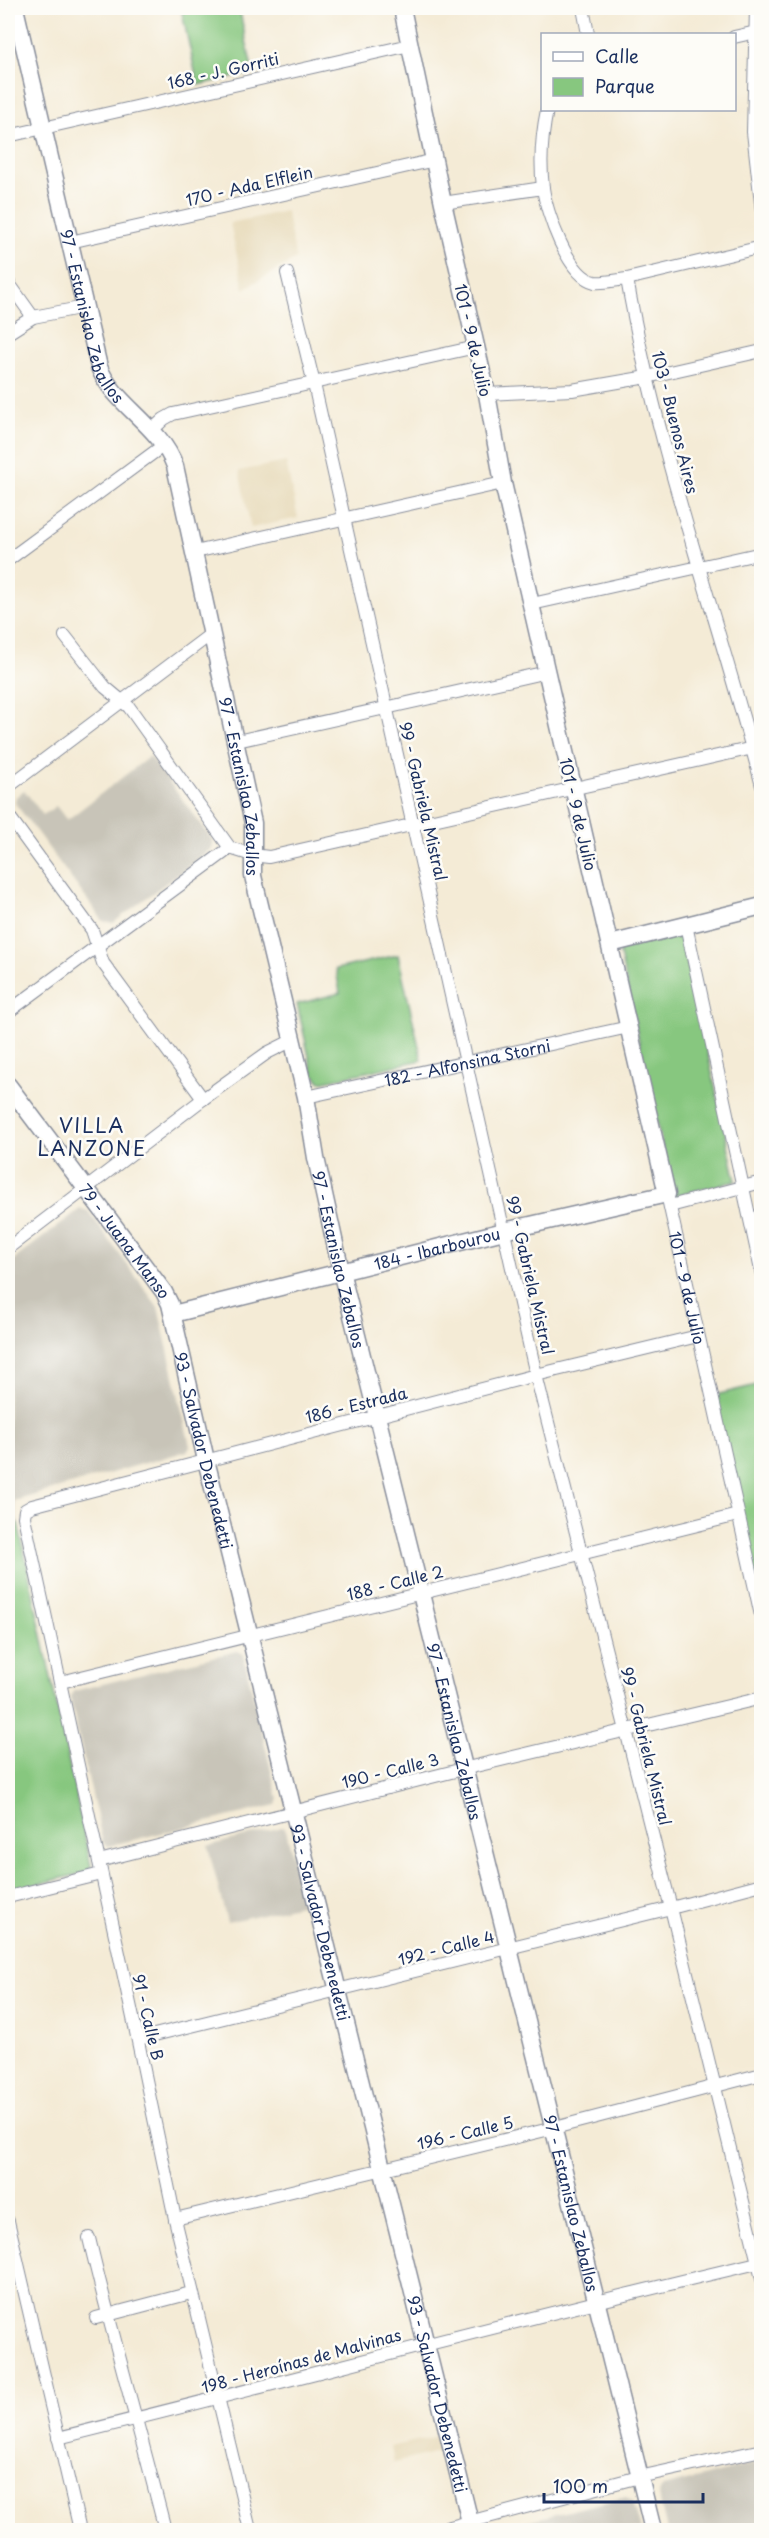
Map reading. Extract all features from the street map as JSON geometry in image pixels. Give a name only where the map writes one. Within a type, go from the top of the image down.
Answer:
[{"type":"street","name":"97 - Estanislao Zeballos","points":[[16,8],[102,376],[152,430],[164,445],[175,466],[211,634],[237,741],[253,823],[253,876],[306,1097],[316,1158],[341,1271],[653,2530]]},
{"type":"street","name":"101 - 9 de Julio","points":[[402,8],[443,203],[487,394],[503,483],[669,1200],[762,1620]]},
{"type":"street","points":[[583,8],[588,33]]},
{"type":"street","points":[[756,8],[758,147],[762,212]]},
{"type":"street","points":[[736,37],[756,32]]},
{"type":"street","name":"168 - J. Gorriti","points":[[8,136],[410,45]]},
{"type":"street","points":[[547,111],[543,145],[543,188],[554,223],[572,265],[581,274],[595,282],[627,279],[762,247]]},
{"type":"street","name":"170 - Ada Elflein","points":[[70,242],[435,160]]},
{"type":"street","points":[[443,203],[543,188]]},
{"type":"street","name":"99 - Gabriela Mistral","points":[[287,273],[314,384],[536,1375],[716,2086],[762,2279]]},
{"type":"street","name":"103 - Buenos Aires","points":[[627,279],[647,376],[697,567],[757,747],[762,786]]},
{"type":"street","points":[[8,282],[33,317]]},
{"type":"street","points":[[8,333],[33,317],[85,307]]},
{"type":"street","points":[[152,430],[173,414],[476,347]]},
{"type":"street","points":[[487,394],[558,392],[647,376],[762,351]]},
{"type":"street","points":[[8,560],[164,445]]},
{"type":"street","points":[[195,552],[503,483]]},
{"type":"street","points":[[532,604],[762,553]]},
{"type":"street","points":[[8,787],[211,634]]},
{"type":"street","points":[[65,636],[105,687],[133,713],[230,848],[252,855],[269,857],[757,747]]},
{"type":"street","points":[[237,741],[547,672]]},
{"type":"street","points":[[8,815],[92,930],[103,963],[203,1099]]},
{"type":"street","points":[[8,1012],[230,848]]},
{"type":"street","points":[[610,944],[762,906]]},
{"type":"street","points":[[686,925],[762,1275]]},
{"type":"street","name":"182 - Alfonsina Storni","points":[[306,1097],[629,1027]]},
{"type":"street","points":[[8,1248],[203,1099],[267,1053],[291,1041]]},
{"type":"street","name":"79 - Juana Manso","points":[[8,1085],[164,1292],[173,1314]]},
{"type":"street","name":"184 - Ibarbourou","points":[[173,1314],[504,1231],[762,1182]]},
{"type":"street","name":"93 - Salvador Debenedetti","points":[[173,1314],[206,1460],[471,2527]]},
{"type":"street","name":"186 - Estrada","points":[[25,1510],[32,1506],[378,1415],[698,1336]]},
{"type":"street","name":"91 - Calle B","points":[[25,1510],[24,1516],[175,2219],[250,2530]]},
{"type":"street","name":"188 - Calle 2","points":[[61,1683],[738,1515]]},
{"type":"street","name":"190 - Calle 3","points":[[99,1861],[463,1769],[762,1698]]},
{"type":"street","points":[[8,1897],[101,1874]]},
{"type":"street","name":"192 - Calle 4","points":[[138,2039],[508,1949],[762,1884]]},
{"type":"street","name":"196 - Calle 5","points":[[175,2219],[554,2128],[762,2074]]},
{"type":"street","points":[[8,2221],[80,2530]]},
{"type":"street","points":[[89,2238],[102,2316],[138,2418],[165,2530]]},
{"type":"street","name":"198 - Heroínas de Malvinas","points":[[58,2438],[218,2399],[426,2344],[760,2263]]},
{"type":"street","points":[[102,2316],[192,2293]]},
{"type":"street","points":[[439,2530],[471,2527],[639,2477],[762,2450]]},
{"type":"shaded area","points":[[286,211],[296,259],[244,289],[230,223]]},
{"type":"shaded area","points":[[286,462],[298,518],[251,528],[239,471]]},
{"type":"shaded area","points":[[150,756],[213,841],[212,848],[113,923],[103,921],[15,803],[16,797],[24,790],[43,815],[56,806],[67,820]]},
{"type":"shaded area","points":[[80,1209],[88,1211],[158,1307],[190,1446],[187,1451],[14,1501],[18,1523],[8,1526],[8,1264]]},
{"type":"shaded area","points":[[237,1651],[243,1654],[278,1799],[276,1805],[108,1846],[103,1843],[70,1697],[74,1691]]},
{"type":"shaded area","points":[[282,1827],[286,1830],[304,1904],[227,1922],[208,1846]]},
{"type":"shaded area","points":[[437,2436],[441,2451],[394,2463],[391,2447]]},
{"type":"shaded area","points":[[761,2462],[761,2528],[757,2530],[667,2530],[658,2493],[663,2487]]},
{"type":"shaded area","points":[[626,2497],[633,2501],[641,2530],[491,2530]]},
{"type":"green space","points":[[181,8],[235,8],[240,12],[253,73],[198,85]]},
{"type":"green space","points":[[681,934],[736,1181],[673,1196],[619,950]]},
{"type":"green space","points":[[398,955],[422,1060],[321,1082],[313,1074],[297,1004],[340,993],[336,969]]},
{"type":"green space","points":[[761,1384],[761,1621],[711,1396]]},
{"type":"green space","points":[[18,1523],[91,1866],[88,1872],[8,1891],[8,1526]]},
{"type":"district","name":"VILLA LANZONE","points":[[92,1136]]}]
